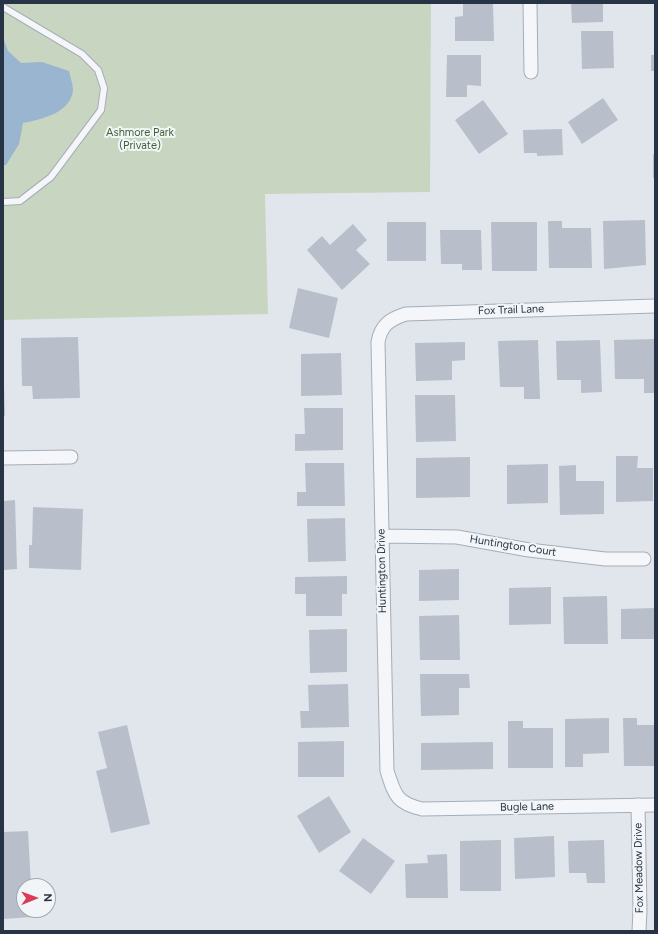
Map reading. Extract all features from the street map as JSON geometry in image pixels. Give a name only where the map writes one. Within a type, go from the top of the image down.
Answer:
[{"type":"street","points":[[530,3],[531,72]]},
{"type":"street","name":"Fox Trail Lane","points":[[379,338],[381,330],[387,322],[406,314],[655,306]]},
{"type":"street","name":"Huntington Drive","points":[[379,338],[387,772],[394,794],[400,801]]},
{"type":"street","points":[[3,458],[71,457]]},
{"type":"street","name":"Huntington Court","points":[[382,536],[457,537],[529,550],[605,559],[644,559]]},
{"type":"street","name":"Bugle Lane","points":[[400,801],[408,806],[422,809],[655,805]]},
{"type":"street","name":"Fox Meadow Drive","points":[[638,805],[639,931]]},
{"type":"lane","points":[[3,7],[82,54],[98,70],[104,88],[101,110],[51,178],[20,201],[3,202]]},
{"type":"green space","name":"Ashmore Park (Private)","points":[[3,3],[431,3],[430,192],[265,194],[268,314],[3,320]]},
{"type":"water","points":[[3,37],[8,51],[21,63],[42,62],[69,71],[73,90],[71,98],[67,104],[54,114],[23,123],[19,144],[6,165],[3,165]]},
{"type":"building","points":[[493,3],[494,41],[455,41],[455,17],[463,16],[463,4]]},
{"type":"building","points":[[571,3],[603,3],[603,22],[572,23]]},
{"type":"building","points":[[581,31],[613,31],[614,68],[582,69]]},
{"type":"building","points":[[447,55],[481,55],[481,86],[467,85],[467,97],[446,97]]},
{"type":"building","points":[[651,55],[655,55],[655,71],[651,71]]},
{"type":"building","points":[[603,98],[618,120],[582,144],[568,122]]},
{"type":"building","points":[[483,100],[508,134],[479,154],[455,120]]},
{"type":"building","points":[[562,129],[563,155],[537,156],[537,153],[524,153],[523,130]]},
{"type":"building","points":[[653,154],[655,154],[655,178],[653,178]]},
{"type":"building","points":[[645,220],[646,265],[604,269],[603,221]]},
{"type":"building","points":[[548,221],[562,221],[562,228],[591,228],[592,268],[549,268]]},
{"type":"building","points":[[387,222],[426,222],[426,261],[387,261]]},
{"type":"building","points":[[491,222],[537,222],[537,271],[492,271]]},
{"type":"building","points":[[353,224],[367,240],[356,250],[370,264],[342,290],[307,250],[322,236],[330,245]]},
{"type":"building","points":[[440,230],[481,230],[482,270],[462,270],[462,264],[441,264]]},
{"type":"building","points":[[298,288],[338,298],[329,338],[289,328]]},
{"type":"building","points":[[78,337],[80,398],[33,399],[32,386],[22,386],[21,338]]},
{"type":"building","points":[[655,339],[655,393],[644,393],[644,379],[615,379],[614,340]]},
{"type":"building","points":[[538,340],[540,399],[524,399],[524,387],[500,387],[498,341]]},
{"type":"building","points":[[600,340],[602,392],[581,393],[581,380],[557,380],[556,341]]},
{"type":"building","points":[[465,342],[465,360],[452,361],[452,380],[416,381],[415,343]]},
{"type":"building","points":[[341,353],[342,395],[301,396],[301,354]]},
{"type":"building","points":[[4,384],[5,416],[3,416]]},
{"type":"building","points":[[415,395],[455,395],[456,441],[416,442]]},
{"type":"building","points":[[304,408],[343,408],[343,450],[295,451],[295,434],[305,434]]},
{"type":"building","points":[[616,456],[638,456],[637,468],[653,468],[653,501],[616,502]]},
{"type":"building","points":[[470,457],[470,497],[416,498],[416,458]]},
{"type":"building","points":[[305,463],[344,463],[345,506],[297,506],[297,492],[306,492]]},
{"type":"building","points":[[548,464],[548,503],[507,504],[507,465]]},
{"type":"building","points":[[576,465],[576,481],[604,481],[604,514],[560,515],[559,466]]},
{"type":"building","points":[[15,500],[17,569],[3,570],[3,501]]},
{"type":"building","points":[[33,507],[83,509],[81,570],[29,568],[29,545],[32,545]]},
{"type":"building","points":[[345,518],[346,561],[308,562],[307,519]]},
{"type":"building","points":[[459,569],[459,600],[419,601],[419,570]]},
{"type":"building","points":[[347,576],[347,594],[342,594],[342,616],[306,616],[306,594],[295,594],[295,577]]},
{"type":"building","points":[[551,587],[551,624],[509,625],[509,588]]},
{"type":"building","points":[[607,596],[608,644],[564,644],[563,597]]},
{"type":"building","points":[[655,608],[655,639],[621,639],[621,609]]},
{"type":"building","points":[[459,615],[460,660],[420,660],[419,616]]},
{"type":"building","points":[[347,629],[347,672],[310,673],[309,630]]},
{"type":"building","points":[[420,674],[469,674],[470,688],[459,688],[459,715],[421,716]]},
{"type":"building","points":[[348,684],[349,727],[301,728],[300,711],[309,711],[308,685]]},
{"type":"building","points":[[609,718],[609,753],[583,754],[583,767],[565,767],[565,719]]},
{"type":"building","points":[[623,718],[637,718],[637,725],[655,725],[655,766],[624,766]]},
{"type":"building","points":[[508,721],[523,721],[523,728],[553,728],[553,768],[508,768]]},
{"type":"building","points":[[127,725],[150,824],[111,833],[96,771],[107,768],[98,732]]},
{"type":"building","points":[[344,741],[344,777],[298,777],[298,742]]},
{"type":"building","points":[[493,742],[493,769],[421,770],[421,743]]},
{"type":"building","points":[[329,796],[351,832],[319,853],[297,816]]},
{"type":"building","points":[[28,831],[31,878],[16,878],[16,918],[18,918],[3,919],[3,832]]},
{"type":"building","points":[[554,836],[555,877],[515,879],[514,838]]},
{"type":"building","points":[[363,838],[395,861],[371,894],[339,871]]},
{"type":"building","points":[[501,840],[501,891],[460,891],[460,841]]},
{"type":"building","points":[[604,840],[605,883],[587,883],[586,873],[569,873],[568,841]]},
{"type":"building","points":[[447,854],[448,898],[406,898],[405,864],[428,863],[427,855]]}]
